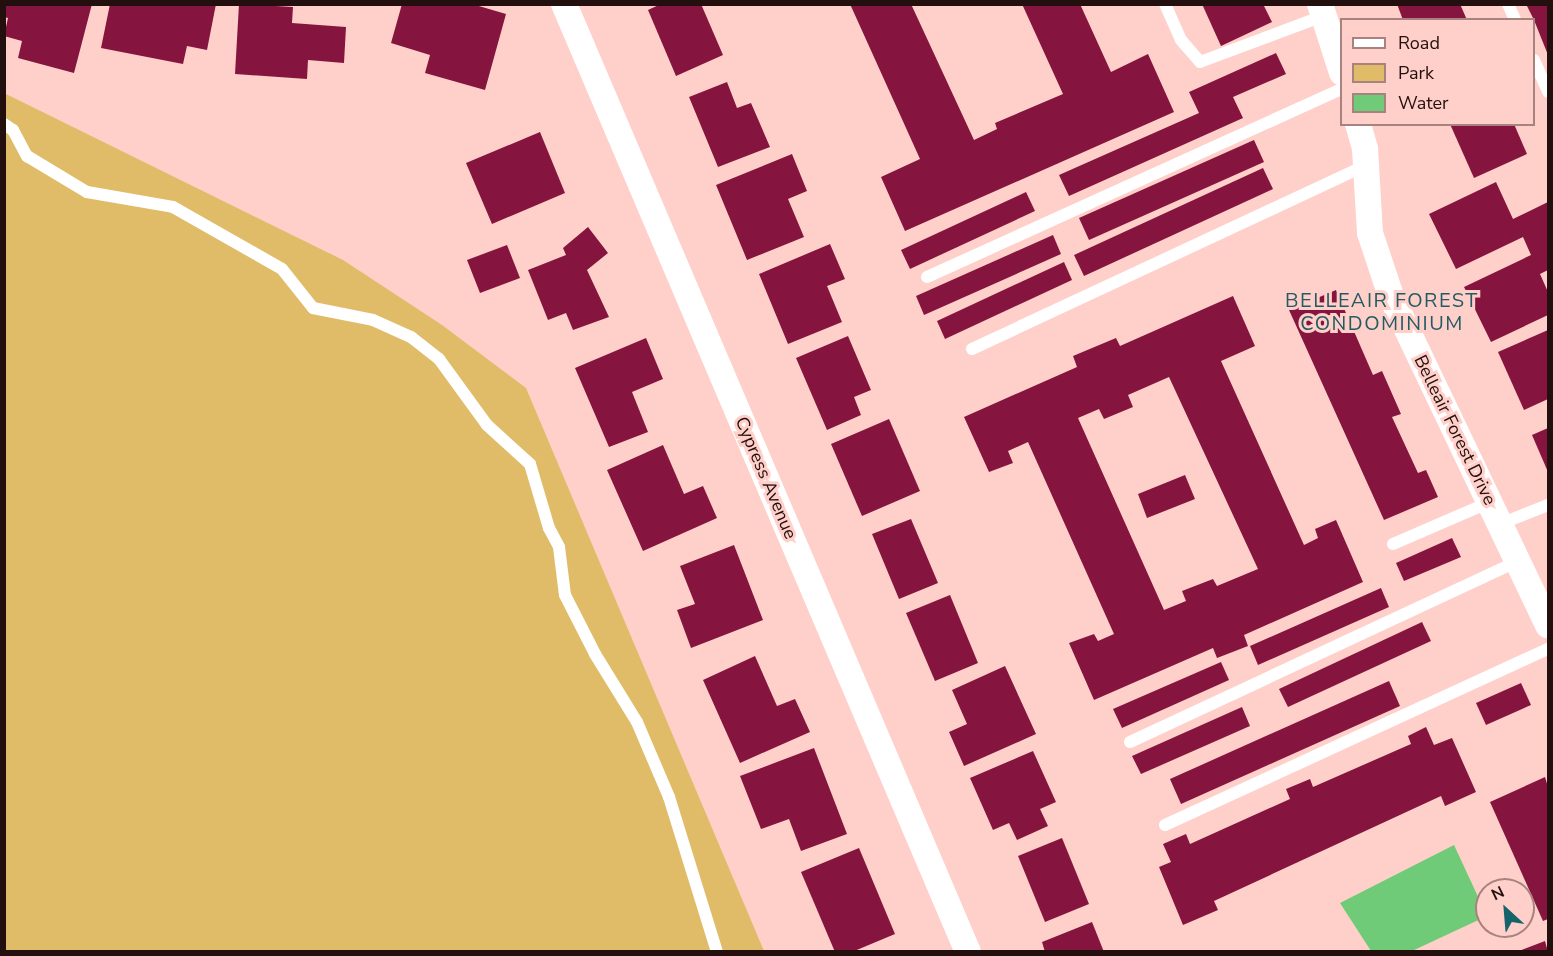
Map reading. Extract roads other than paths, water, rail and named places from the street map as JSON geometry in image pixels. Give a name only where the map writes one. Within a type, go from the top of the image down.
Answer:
[{"type":"street","name":"Cypress Avenue","points":[[564,4],[968,951]]},
{"type":"street","points":[[1321,10],[1340,70]]},
{"type":"street","name":"Belleair Forest Drive","points":[[1358,126],[1366,165],[1370,233],[1391,296],[1548,625]]},
{"type":"lane","points":[[1165,4],[1181,40],[1200,62],[1321,10]]},
{"type":"lane","points":[[1508,4],[1514,18]]},
{"type":"lane","points":[[1535,64],[1548,92]]},
{"type":"lane","points":[[927,277],[1340,89]]},
{"type":"lane","points":[[4,124],[14,130],[27,156],[87,192],[173,207],[249,247],[282,269],[313,308],[373,320],[411,337],[439,360],[487,424],[530,464],[549,528],[559,547],[566,595],[595,654],[637,722],[669,797],[717,951]]},
{"type":"lane","points":[[972,350],[1366,165]]},
{"type":"lane","points":[[1393,544],[1495,513],[1548,505]]},
{"type":"lane","points":[[1130,742],[1518,561]]},
{"type":"lane","points":[[1165,825],[1548,649]]},
{"type":"water","points":[[1454,845],[1475,890],[1475,922],[1412,951],[1371,951],[1340,903]]},
{"type":"district","name":"BELLEAIR FOREST CONDOMINIUM","points":[[1382,312]]}]
